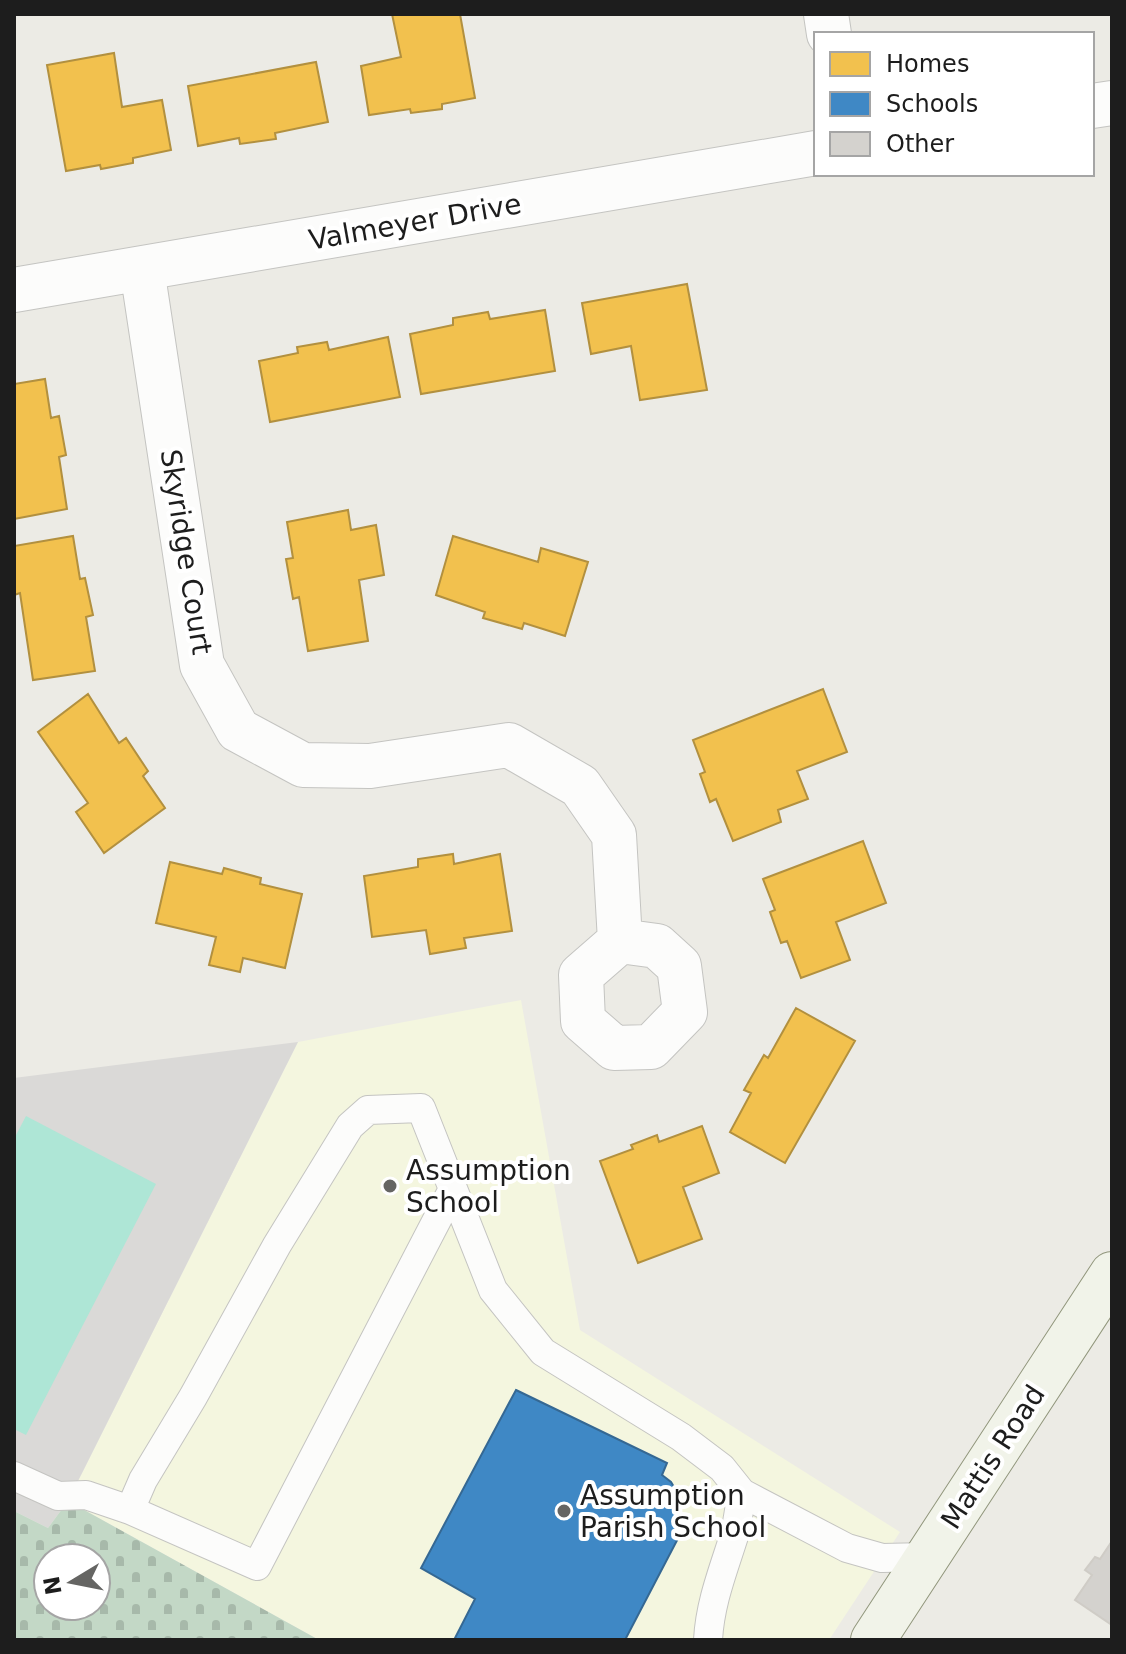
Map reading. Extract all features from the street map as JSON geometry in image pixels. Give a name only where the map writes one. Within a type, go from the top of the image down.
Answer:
[{"type":"main road","name":"Mattis Road","points":[[873,1640],[1112,1274]]},
{"type":"street","name":"Valmeyer Drive","points":[[14,290],[814,153]]},
{"type":"street","name":"Skyridge Court","points":[[142,269],[202,665],[238,730],[303,765],[370,766],[509,745],[580,786],[614,835],[620,941]]},
{"type":"lane","points":[[130,1510],[143,1480],[277,1245],[350,1126],[368,1110],[421,1108],[493,1290],[543,1352],[681,1437],[722,1468],[742,1493],[847,1548],[882,1558],[927,1557]]},
{"type":"lane","points":[[14,1476],[58,1496],[86,1495],[130,1510],[257,1566],[453,1189]]},
{"type":"lane","points":[[708,1640],[716,1588],[735,1533],[742,1493]]},
{"type":"shaded area","name":"Assumption School","points":[[521,1000],[580,1330],[900,1532],[829,1640],[319,1640],[68,1501],[298,1042]]},
{"type":"shaded area","points":[[298,1042],[68,1501],[48,1528],[14,1511],[14,1078]]},
{"type":"green space","points":[[26,1116],[156,1184],[26,1435],[14,1429],[14,1139]]},
{"type":"green space","points":[[68,1501],[319,1640],[14,1640],[14,1511],[48,1528]]},
{"type":"building: Homes","points":[[392,14],[460,14],[475,98],[442,104],[442,109],[411,113],[410,109],[369,115],[361,66],[401,57]]},
{"type":"building: Homes","points":[[114,53],[122,107],[162,100],[171,150],[133,158],[133,163],[66,171],[47,65]]},
{"type":"building: Homes","points":[[316,62],[328,122],[275,133],[276,139],[240,144],[239,138],[198,146],[188,86]]},
{"type":"building: Homes","points":[[687,284],[707,390],[640,400],[631,346],[591,354],[582,303]]},
{"type":"building: Homes","points":[[545,310],[555,371],[421,394],[410,334],[453,325],[453,318],[488,312],[490,319]]},
{"type":"building: Homes","points":[[388,337],[400,397],[270,422],[259,361],[298,353],[297,347],[327,342],[329,350]]},
{"type":"building: Homes","points":[[45,379],[51,418],[59,416],[66,455],[59,457],[67,509],[14,519],[14,384]]},
{"type":"building: Homes","points":[[348,510],[351,530],[376,525],[384,575],[359,580],[368,641],[308,651],[299,597],[293,599],[286,559],[293,558],[287,522]]},
{"type":"building: Homes","points":[[73,536],[80,579],[85,578],[93,615],[86,617],[95,671],[33,680],[20,593],[14,595],[14,546]]},
{"type":"building: Homes","points":[[453,536],[538,562],[541,548],[588,562],[565,636],[524,623],[522,629],[483,618],[485,612],[436,595]]},
{"type":"building: Homes","points":[[823,689],[847,752],[797,771],[808,799],[778,810],[781,822],[733,841],[716,799],[710,802],[700,774],[705,772],[693,740]]},
{"type":"building: Homes","points":[[88,694],[119,743],[126,738],[148,771],[143,776],[165,808],[104,853],[76,812],[88,803],[38,732]]},
{"type":"building: Homes","points":[[863,841],[886,903],[836,922],[850,960],[801,978],[787,941],[781,943],[770,912],[775,910],[763,879]]},
{"type":"building: Homes","points":[[453,854],[454,864],[500,854],[512,931],[464,938],[466,948],[430,954],[426,930],[372,937],[364,876],[418,867],[418,859]]},
{"type":"building: Homes","points":[[170,862],[222,874],[224,868],[261,878],[260,884],[302,894],[285,968],[243,958],[240,972],[209,965],[216,937],[156,923]]},
{"type":"building: Homes","points":[[796,1008],[855,1041],[785,1163],[730,1132],[751,1093],[744,1090],[764,1055],[768,1058]]},
{"type":"building: Homes","points":[[702,1126],[719,1173],[683,1187],[702,1239],[638,1263],[600,1161],[633,1149],[631,1145],[657,1135],[659,1142]]},
{"type":"building: Schools","name":"Assumption Parish School","points":[[516,1390],[667,1463],[662,1475],[677,1492],[678,1505],[673,1522],[684,1527],[625,1640],[454,1640],[475,1599],[421,1568]]},
{"type":"building: Other","points":[[1112,1541],[1112,1625],[1075,1600],[1092,1575],[1085,1570],[1095,1557],[1100,1559]]},
{"type":"place","name":"Assumption School","points":[[390,1186]]},
{"type":"place","name":"Assumption Parish School","points":[[564,1511]]}]
